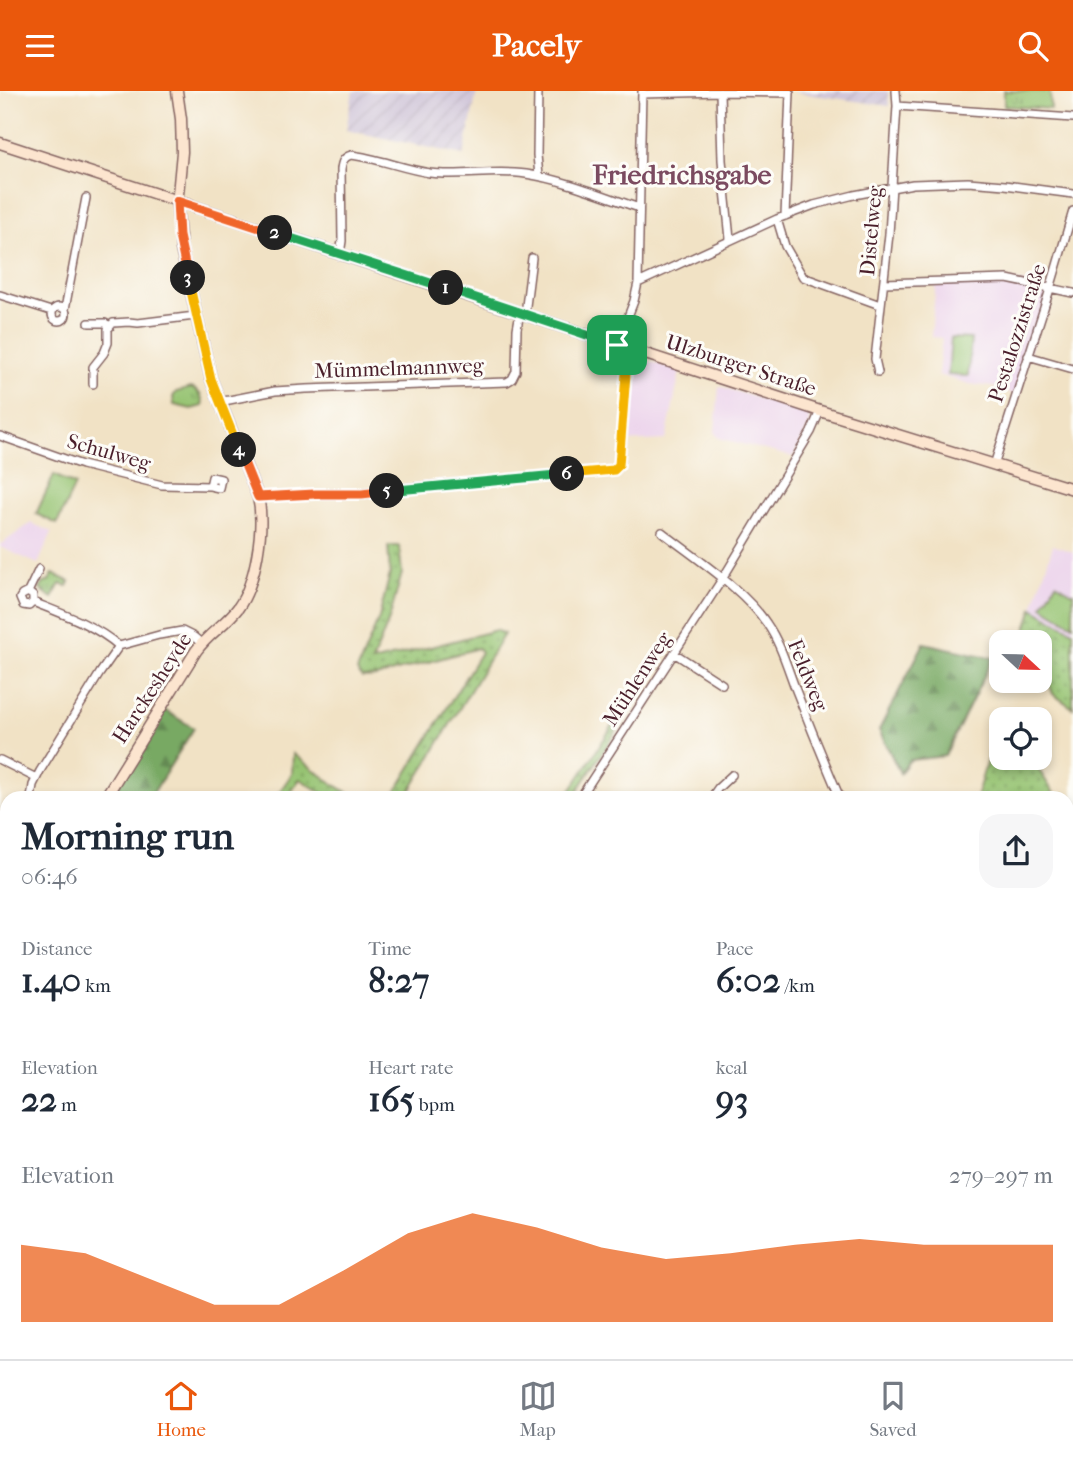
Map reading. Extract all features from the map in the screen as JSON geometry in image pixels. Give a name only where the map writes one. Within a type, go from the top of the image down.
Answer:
[{"type":"main road","name":"Harckesheyde","points":[[109,791],[201,643],[237,609],[248,586],[261,531],[258,497],[211,379],[180,239],[177,201],[182,152],[177,91]]},
{"type":"main road","name":"Ulzburger Straße","points":[[0,143],[820,411],[1073,489]]},
{"type":"street","points":[[538,91],[539,176]]},
{"type":"street","name":"Distelweg","points":[[878,372],[875,359],[892,188],[896,91]]},
{"type":"street","points":[[720,92],[722,160],[730,239]]},
{"type":"street","points":[[258,497],[362,494],[617,468],[620,462],[623,347],[638,283],[642,93],[790,93],[781,218],[785,246],[803,277],[880,305]]},
{"type":"street","points":[[897,106],[1073,118]]},
{"type":"street","points":[[340,254],[341,169],[342,161],[347,157],[356,156],[430,173],[458,175],[509,172],[539,176],[639,208]]},
{"type":"street","points":[[638,283],[781,218],[814,205],[854,195],[932,183],[968,182],[1073,194]]},
{"type":"street","points":[[51,311],[54,320],[60,321],[65,317],[86,198]]},
{"type":"street","name":"Pestalozzistraße","points":[[994,465],[1073,211]]},
{"type":"street","name":"Mümmelmannweg","points":[[219,403],[275,391],[507,382],[516,371],[517,329],[523,313],[532,258]]},
{"type":"street","points":[[884,283],[1007,279],[1073,293]]},
{"type":"street","points":[[0,295],[51,311]]},
{"type":"street","points":[[51,311],[59,306],[65,309]]},
{"type":"street","points":[[89,323],[110,325],[118,322],[138,323],[195,316]]},
{"type":"street","points":[[93,384],[93,367],[106,348],[110,325]]},
{"type":"street","points":[[1028,356],[1073,369]]},
{"type":"street","name":"Mühlenweg","points":[[585,791],[723,578],[811,432],[820,411]]},
{"type":"street","name":"Schulweg","points":[[0,436],[85,466],[162,485],[210,486]]},
{"type":"street","points":[[662,532],[723,578]]},
{"type":"street","points":[[33,602],[27,607],[20,602],[39,569]]},
{"type":"street","name":"Feldweg","points":[[723,578],[767,624],[838,791]]},
{"type":"street","points":[[28,592],[33,596],[33,602]]},
{"type":"street","points":[[33,602],[74,619],[107,636],[119,646]]},
{"type":"street","points":[[33,791],[36,778],[119,646],[182,631],[201,643]]},
{"type":"street","points":[[674,653],[722,684]]},
{"type":"street","points":[[0,760],[36,778]]},
{"type":"street","points":[[716,791],[732,775]]},
{"type":"shaded area","points":[[353,91],[477,91],[464,155],[346,130]]},
{"type":"shaded area","points":[[888,91],[889,106],[794,92]]},
{"type":"shaded area","points":[[1007,279],[1050,289],[1016,395],[938,375],[942,338],[931,337],[936,282]]},
{"type":"shaded area","points":[[636,357],[680,371],[666,440],[624,442]]},
{"type":"shaded area","points":[[719,386],[809,415],[809,425],[793,457],[719,438],[715,433]]},
{"type":"shaded area","points":[[31,523],[52,532],[38,564],[0,547]]},
{"type":"shaded area","points":[[1053,545],[1073,552],[1073,631],[1033,608]]},
{"type":"green space","points":[[1004,91],[1050,91],[1051,109],[1004,106]]},
{"type":"green space","points":[[951,338],[971,339],[968,376],[948,375]]},
{"type":"green space","points":[[191,388],[200,395],[203,406],[191,409],[174,405],[173,397],[176,392]]},
{"type":"green space","points":[[54,475],[75,485],[57,524],[36,514]]},
{"type":"green space","points":[[388,546],[399,546],[402,573],[389,620],[372,662],[496,630],[504,634],[410,791],[396,791],[481,652],[478,648],[376,677],[362,678],[357,671],[379,618],[390,574]]},
{"type":"green space","points":[[53,574],[70,582],[68,586],[60,584],[52,598],[40,589]]},
{"type":"green space","points":[[1056,583],[1073,593],[1073,625],[1042,606]]},
{"type":"green space","points":[[1033,608],[1073,631],[1073,708],[1052,691],[1052,630],[1026,630]]},
{"type":"green space","points":[[924,643],[989,657],[989,666],[945,756],[910,760],[900,773],[879,730]]},
{"type":"green space","points":[[639,685],[644,688],[578,791],[571,791]]},
{"type":"green space","points":[[164,710],[194,728],[154,791],[115,791]]},
{"type":"green space","points":[[989,753],[989,770],[1039,770],[1052,791],[978,791]]},
{"type":"green space","points":[[293,754],[345,791],[319,791],[300,779],[291,791],[280,791],[292,774]]},
{"type":"district","name":"Friedrichsgabe","points":[[682,174]]},
{"type":"route","points":[[177,201],[520,312],[617,345],[628,348],[620,462],[614,470],[362,494],[258,497],[211,379],[181,248],[177,201]]}]
